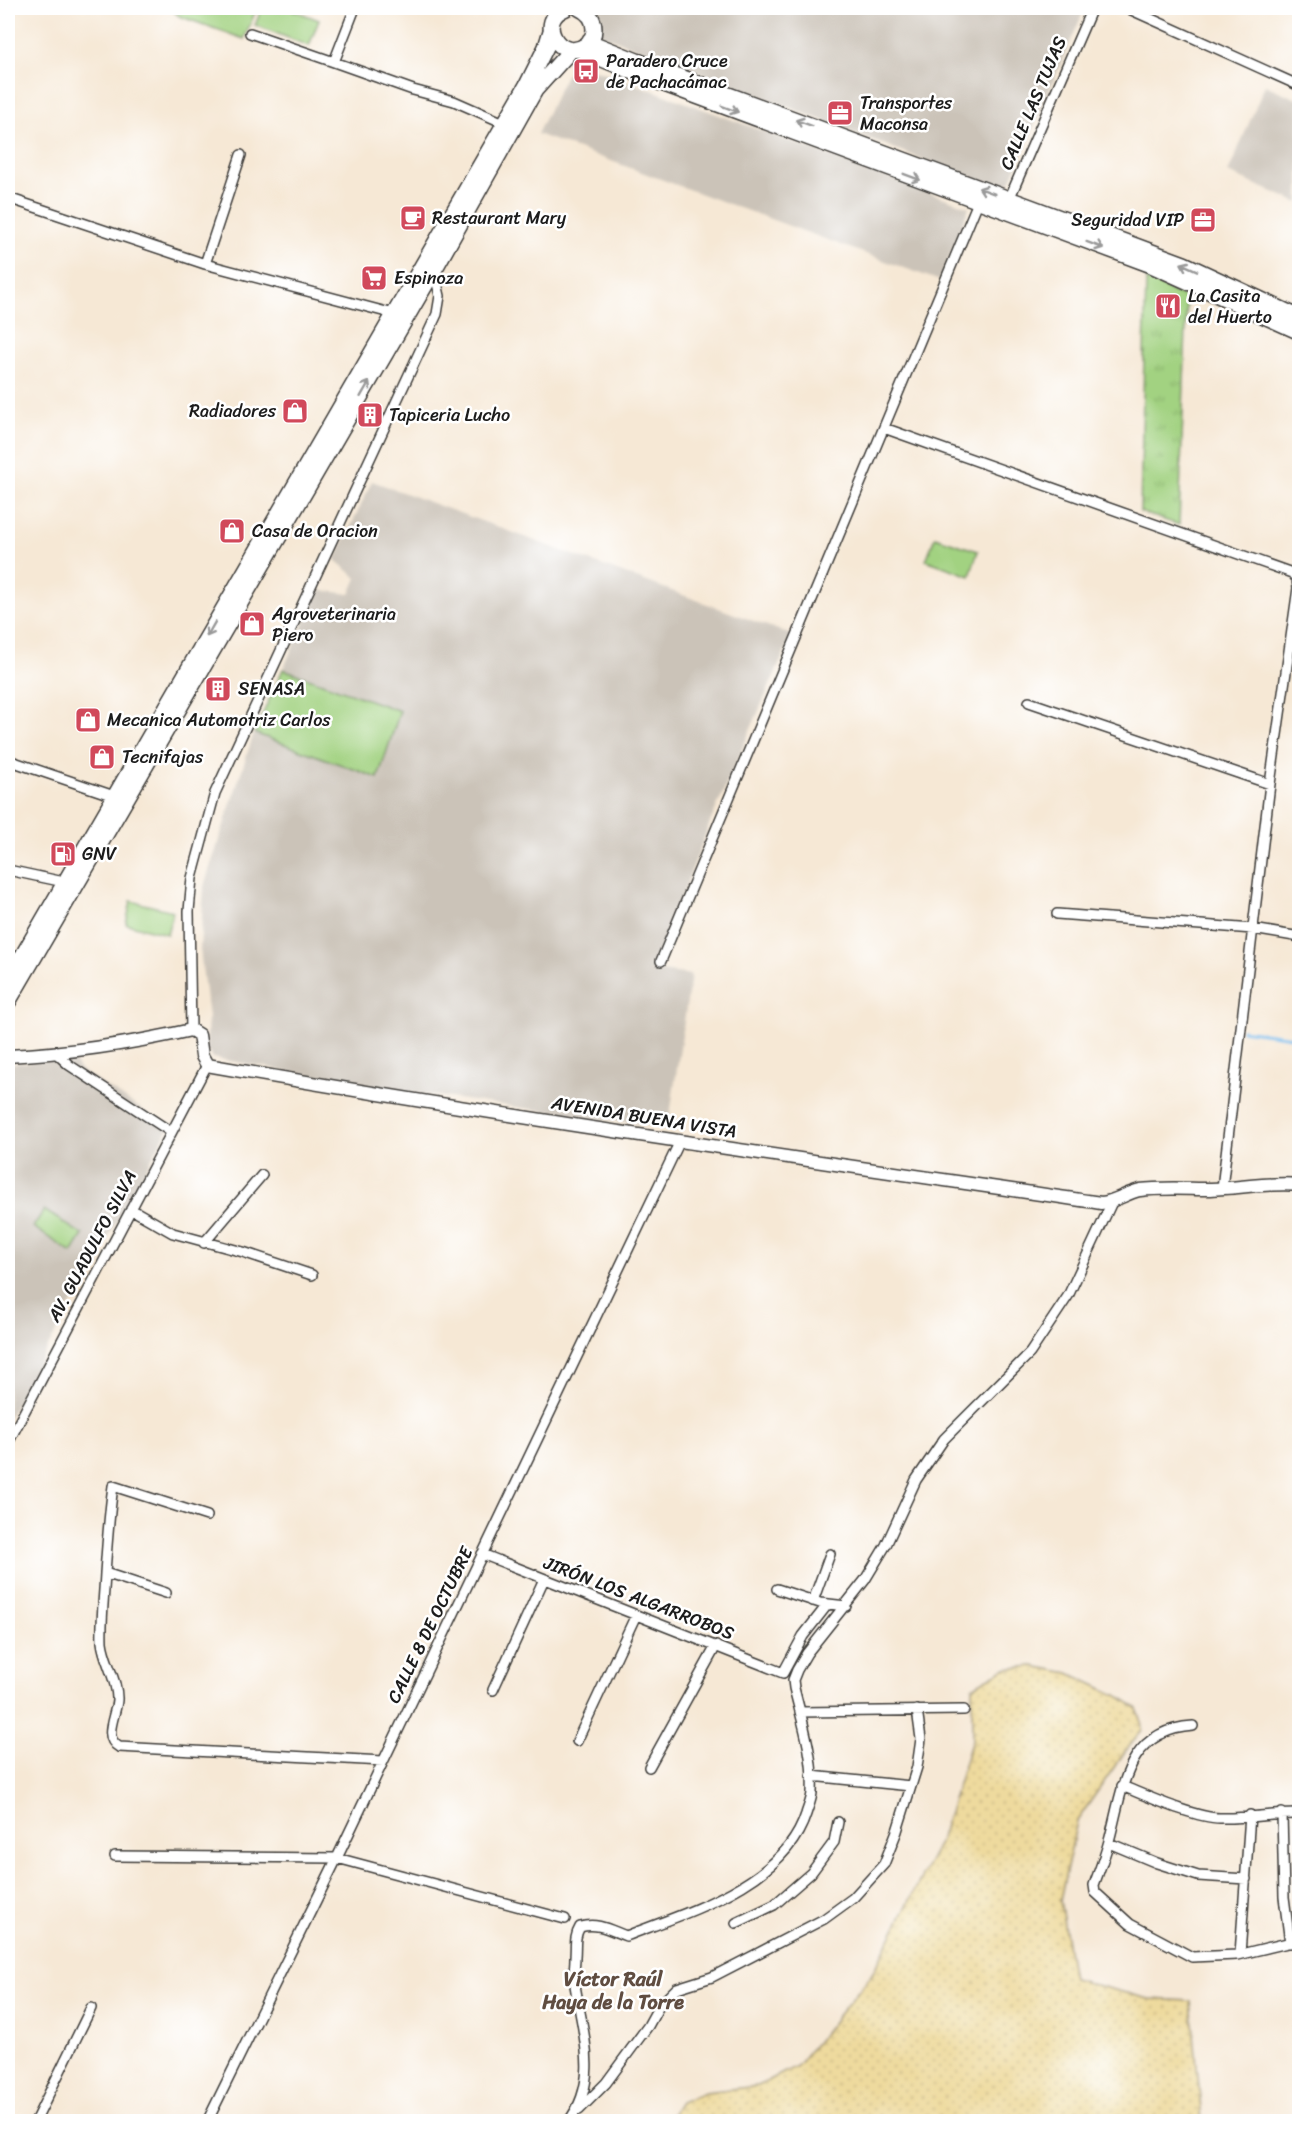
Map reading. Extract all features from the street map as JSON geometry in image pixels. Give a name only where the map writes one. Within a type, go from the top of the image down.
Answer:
[{"type":"main road","points":[[8,981],[114,796],[434,270],[444,240],[504,123],[540,60],[551,31],[553,18],[564,8]]},
{"type":"main road","points":[[8,1002],[394,314],[444,240],[536,90],[594,32],[589,11]]},
{"type":"main road","points":[[551,31],[560,46],[597,45],[1006,205],[1149,264],[1299,332]]},
{"type":"main road","points":[[580,46],[642,76],[978,202],[1006,205],[1184,264],[1299,318]]},
{"type":"street","points":[[334,62],[355,8]]},
{"type":"street","name":"CALLE LAS TUJAS","points":[[1006,205],[1092,8]]},
{"type":"street","points":[[1127,8],[1299,86]]},
{"type":"street","points":[[249,33],[413,90],[454,101],[504,123]]},
{"type":"street","points":[[205,264],[241,155]]},
{"type":"street","points":[[8,198],[205,264],[394,314]]},
{"type":"street","points":[[661,961],[978,202]]},
{"type":"street","points":[[191,1030],[189,912],[192,878],[215,793],[437,314],[440,296],[434,270]]},
{"type":"street","points":[[884,428],[1295,576],[1298,588],[1270,784],[1222,1188]]},
{"type":"street","points":[[1029,702],[1270,784]]},
{"type":"street","points":[[8,760],[114,796]]},
{"type":"street","points":[[8,870],[64,882]]},
{"type":"street","points":[[1058,914],[1253,929],[1299,937]]},
{"type":"street","points":[[8,1056],[56,1053],[140,1042],[191,1030],[199,1035],[202,1056],[207,1065]]},
{"type":"street","points":[[56,1053],[69,1065],[171,1132]]},
{"type":"street","name":"AVENIDA BUENA VISTA","points":[[207,1065],[296,1082],[680,1142],[1101,1203],[1112,1202],[1136,1191],[1156,1188],[1222,1188],[1276,1183],[1299,1185]]},
{"type":"street","name":"AV. GUADULFO SILVA","points":[[8,1443],[207,1065]]},
{"type":"street","name":"CALLE 8 DE OCTUBRE","points":[[207,2121],[337,1858],[680,1142]]},
{"type":"street","points":[[204,1243],[262,1175]]},
{"type":"street","points":[[569,2121],[577,2110],[587,2082],[587,2049],[574,1983],[574,1936],[580,1926],[599,1925],[626,1936],[729,1894],[772,1865],[794,1841],[804,1821],[812,1793],[809,1755],[793,1680],[797,1670],[823,1631],[866,1580],[886,1545],[916,1480],[944,1439],[1030,1353],[1068,1296],[1112,1202]]},
{"type":"street","points":[[131,1209],[173,1233],[243,1252],[312,1275]]},
{"type":"street","points":[[207,1516],[113,1486],[107,1527],[102,1618],[102,1645],[117,1699],[111,1724],[113,1743],[119,1746],[383,1761]]},
{"type":"street","name":"JIRÓN LOS ALGARROBOS","points":[[482,1554],[783,1673],[802,1636],[828,1604]]},
{"type":"street","points":[[813,1600],[830,1554]]},
{"type":"street","points":[[105,1574],[166,1593]]},
{"type":"street","points":[[493,1690],[544,1579]]},
{"type":"street","points":[[777,1589],[828,1604],[846,1606]]},
{"type":"street","points":[[577,1741],[636,1615]]},
{"type":"street","points":[[649,1767],[716,1646]]},
{"type":"street","points":[[569,2121],[606,2083],[648,2026],[659,2006],[677,1988],[712,1977],[824,1919],[853,1898],[884,1864],[917,1767],[921,1739],[917,1710]]},
{"type":"street","points":[[800,1712],[964,1710]]},
{"type":"street","points":[[1193,1726],[1178,1727],[1153,1739],[1133,1758],[1122,1786],[1109,1843],[1094,1885],[1095,1892],[1130,1924],[1192,1957],[1240,1954],[1295,1942],[1284,1897],[1282,1813]]},
{"type":"street","points":[[811,1776],[911,1786]]},
{"type":"street","points":[[1122,1786],[1185,1810],[1218,1818],[1282,1813],[1299,1814]]},
{"type":"street","points":[[1240,1954],[1251,1815]]},
{"type":"street","points":[[736,1923],[774,1905],[811,1873],[834,1842],[838,1822]]},
{"type":"street","points":[[1109,1843],[1156,1863],[1198,1876],[1246,1879]]},
{"type":"street","points":[[115,1856],[337,1858],[565,1918]]},
{"type":"street","points":[[35,2121],[91,2008]]},
{"type":"shaded area","points":[[592,8],[1085,8],[1010,182],[991,186],[598,33]]},
{"type":"shaded area","points":[[579,68],[600,71],[969,207],[940,281],[537,134],[566,75]]},
{"type":"shaded area","points":[[1265,85],[1299,100],[1299,203],[1228,173]]},
{"type":"shaded area","points":[[372,481],[792,635],[711,820],[653,970],[691,975],[668,1128],[308,1078],[271,1068],[212,1058],[206,1048],[208,1017],[200,949],[204,886],[254,733],[378,778],[400,711],[283,669],[319,590],[350,594],[357,578],[335,560]]},
{"type":"shaded area","points":[[72,1058],[79,1069],[169,1127],[8,1419],[8,1064]]},
{"type":"sand","points":[[1033,1666],[1069,1673],[1124,1699],[1137,1709],[1141,1719],[1142,1731],[1077,1821],[1060,1900],[1073,1979],[1149,1999],[1191,2001],[1202,2121],[668,2121],[680,2102],[705,2092],[758,2086],[797,2066],[872,1974],[940,1841],[972,1740],[972,1687],[1004,1669]]},
{"type":"green space","points":[[170,8],[257,8],[244,39],[179,16]]},
{"type":"green space","points":[[262,8],[288,8],[319,20],[309,46],[255,25]]},
{"type":"green space","points":[[1146,279],[1187,298],[1179,525],[1140,512]]},
{"type":"green space","points":[[935,537],[978,551],[970,576],[926,560]]},
{"type":"green space","points":[[283,669],[400,711],[378,778],[254,733]]},
{"type":"green space","points":[[131,901],[173,911],[167,934],[126,924]]},
{"type":"green space","points":[[44,1210],[83,1235],[72,1253],[33,1227]]},
{"type":"waterway","points":[[1242,1030],[1300,1038]]},
{"type":"place","name":"Paradero Cruce de Pachacámac","points":[[586,71]]},
{"type":"place","name":"Transportes Maconsa","points":[[840,113]]},
{"type":"place","name":"Restaurant Mary","points":[[413,218]]},
{"type":"place","name":"Seguridad VIP","points":[[1203,220]]},
{"type":"place","name":"Espinoza","points":[[374,278]]},
{"type":"place","name":"La Casita del Huerto","points":[[1168,306]]},
{"type":"place","name":"Radiadores","points":[[295,411]]},
{"type":"place","name":"Tapiceria Lucho","points":[[370,415]]},
{"type":"place","name":"Casa de Oracion","points":[[232,531]]},
{"type":"place","name":"Agroveterinaria Piero","points":[[252,624]]},
{"type":"place","name":"SENASA","points":[[218,689]]},
{"type":"place","name":"Mecanica Automotriz Carlos","points":[[88,720]]},
{"type":"place","name":"Tecnifajas","points":[[102,757]]},
{"type":"place","name":"GNV","points":[[63,854]]},
{"type":"district","name":"Víctor Raúl Haya de la Torre","points":[[613,1990]]}]
